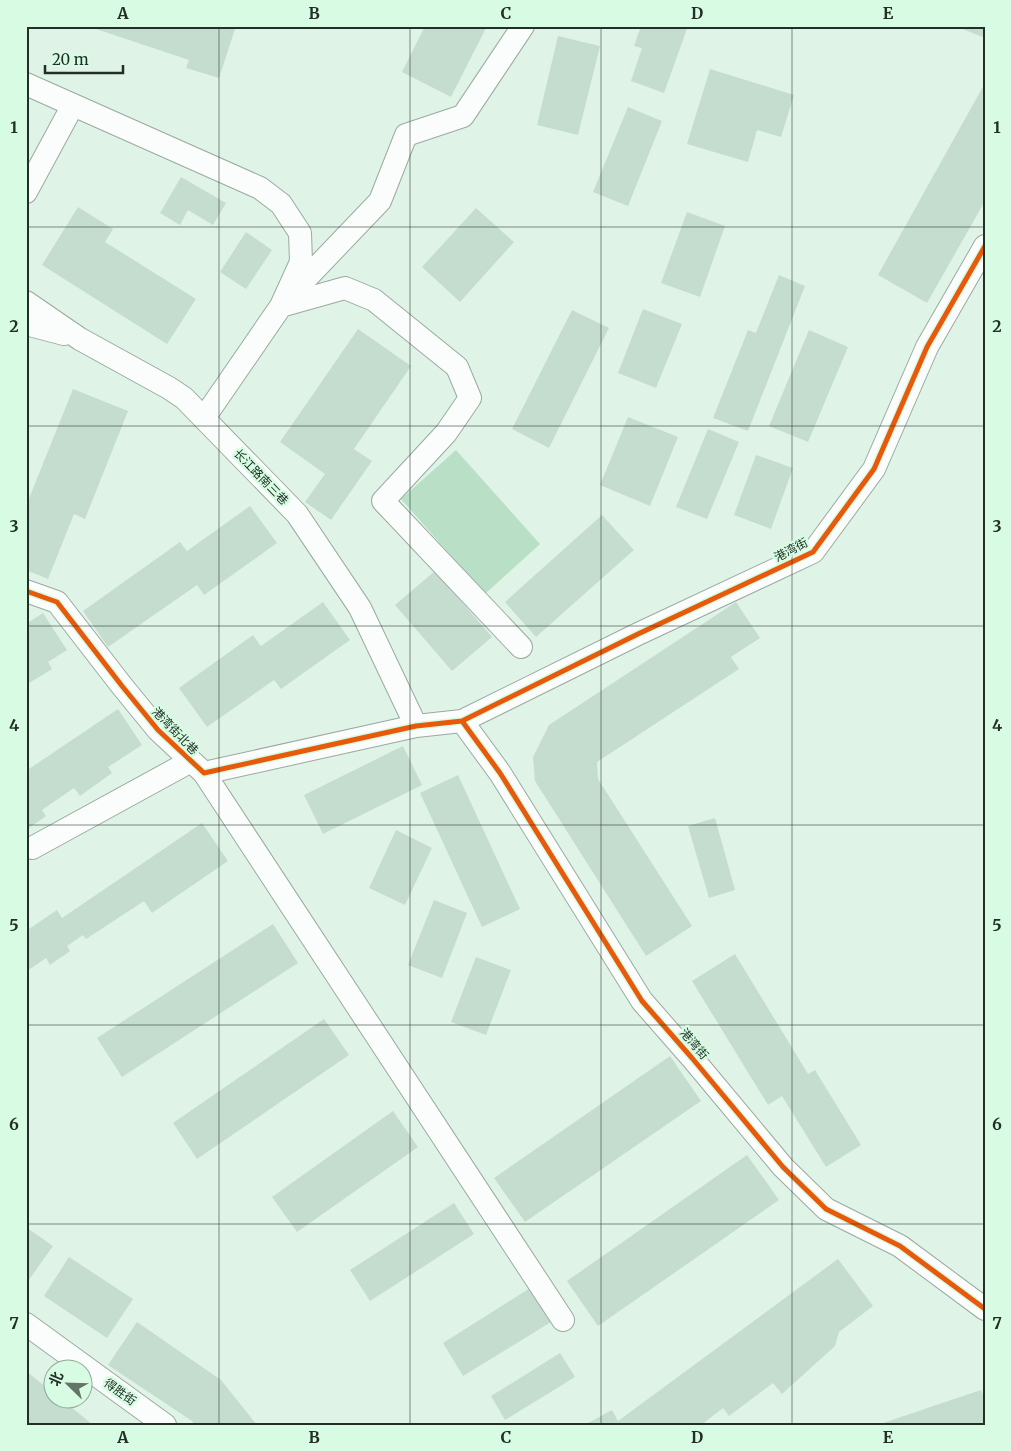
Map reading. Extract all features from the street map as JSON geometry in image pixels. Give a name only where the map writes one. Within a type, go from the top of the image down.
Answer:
[{"type":"street","points":[[204,418],[281,306],[380,201],[406,135],[463,116],[523,26]]},
{"type":"street","points":[[26,84],[260,188],[281,204],[300,234],[301,262],[281,306]]},
{"type":"street","points":[[26,192],[73,105]]},
{"type":"street","name":"港湾街","points":[[416,726],[462,721],[638,634],[813,552],[874,469],[926,347],[985,246]]},
{"type":"street","points":[[281,306],[345,288],[374,300],[457,367],[470,398],[446,433],[383,501],[521,647]]},
{"type":"street","name":"长江路南三巷","points":[[26,302],[80,339],[184,398],[297,514],[360,608],[416,726]]},
{"type":"street","points":[[26,324],[80,339]]},
{"type":"street","name":"港湾街北巷","points":[[26,592],[57,602],[158,730],[197,767],[563,1320]]},
{"type":"street","name":"港湾街","points":[[462,721],[500,773],[642,1001],[783,1167],[826,1209],[900,1246],[985,1309]]},
{"type":"street","points":[[32,848],[197,767],[416,726]]},
{"type":"street","name":"得胜街","points":[[26,1324],[165,1425]]},
{"type":"green space","points":[[456,450],[540,544],[485,594],[401,499]]},
{"type":"building","points":[[87,26],[236,26],[219,78],[186,68],[189,60]]},
{"type":"building","points":[[425,26],[487,26],[451,97],[402,72]]},
{"type":"building","points":[[641,26],[688,26],[664,93],[631,81],[642,48],[634,46]]},
{"type":"building","points":[[960,26],[985,26],[985,38],[960,28]]},
{"type":"building","points":[[558,36],[600,46],[578,135],[537,125]]},
{"type":"building","points":[[710,69],[794,95],[781,137],[757,130],[748,162],[687,144]]},
{"type":"building","points":[[985,83],[985,201],[927,303],[878,275]]},
{"type":"building","points":[[628,107],[662,121],[628,206],[593,192]]},
{"type":"building","points":[[181,177],[226,203],[213,225],[188,210],[180,225],[160,213]]},
{"type":"building","points":[[78,207],[113,229],[105,242],[196,299],[167,344],[42,265]]},
{"type":"building","points":[[476,208],[514,242],[460,302],[422,267]]},
{"type":"building","points":[[687,212],[725,226],[700,297],[661,283]]},
{"type":"building","points":[[246,232],[272,250],[246,289],[220,272]]},
{"type":"building","points":[[779,275],[805,286],[748,431],[713,418],[748,330],[756,333]]},
{"type":"building","points":[[643,309],[682,324],[656,388],[618,373]]},
{"type":"building","points":[[572,310],[609,328],[549,448],[512,429]]},
{"type":"building","points":[[358,329],[411,366],[354,449],[372,461],[331,520],[305,502],[325,474],[280,442]]},
{"type":"building","points":[[809,330],[848,347],[808,442],[769,426]]},
{"type":"building","points":[[73,389],[128,411],[85,519],[74,514],[48,579],[26,570],[26,500],[28,501]]},
{"type":"building","points":[[628,417],[678,437],[650,506],[600,485]]},
{"type":"building","points":[[708,429],[739,442],[707,519],[676,507]]},
{"type":"building","points":[[756,455],[793,468],[771,529],[734,515]]},
{"type":"building","points":[[250,506],[277,543],[204,595],[197,585],[108,647],[83,611],[180,542],[187,551]]},
{"type":"building","points":[[602,515],[634,550],[536,637],[505,602]]},
{"type":"building","points":[[435,571],[492,637],[452,671],[395,605]]},
{"type":"building","points":[[323,602],[350,640],[281,689],[274,680],[207,727],[179,688],[253,635],[261,646]]},
{"type":"building","points":[[736,602],[760,638],[731,657],[739,669],[597,762],[598,779],[692,926],[646,956],[535,781],[533,757],[549,725]]},
{"type":"building","points":[[43,613],[67,650],[48,662],[52,669],[26,685],[26,624]]},
{"type":"building","points":[[118,709],[142,745],[108,767],[112,773],[80,796],[74,788],[42,810],[46,816],[26,830],[26,771]]},
{"type":"building","points":[[403,746],[422,785],[323,834],[304,795]]},
{"type":"building","points":[[458,775],[520,909],[482,927],[420,793]]},
{"type":"building","points":[[715,818],[735,890],[709,898],[688,826]]},
{"type":"building","points":[[202,823],[228,861],[152,913],[144,901],[86,939],[83,935],[67,946],[70,951],[50,965],[46,958],[27,971],[26,931],[57,910],[62,918]]},
{"type":"building","points":[[396,830],[432,848],[405,905],[369,888]]},
{"type":"building","points":[[434,900],[467,913],[442,978],[408,965]]},
{"type":"building","points":[[273,924],[298,963],[122,1077],[97,1038]]},
{"type":"building","points":[[735,954],[808,1074],[815,1070],[861,1145],[826,1167],[782,1096],[768,1105],[692,981]]},
{"type":"building","points":[[476,957],[511,970],[486,1035],[451,1022]]},
{"type":"building","points":[[324,1019],[349,1055],[197,1159],[173,1123]]},
{"type":"building","points":[[670,1056],[701,1101],[525,1222],[494,1178]]},
{"type":"building","points":[[393,1111],[418,1147],[297,1232],[272,1197]]},
{"type":"building","points":[[747,1155],[779,1200],[598,1326],[567,1281]]},
{"type":"building","points":[[454,1203],[474,1234],[370,1301],[350,1270]]},
{"type":"building","points":[[26,1227],[53,1246],[26,1284]]},
{"type":"building","points":[[69,1257],[133,1299],[107,1338],[44,1296]]},
{"type":"building","points":[[838,1259],[873,1306],[839,1332],[835,1346],[782,1394],[773,1383],[729,1416],[723,1408],[701,1425],[589,1425],[588,1423],[612,1410],[618,1421]]},
{"type":"building","points":[[530,1288],[551,1322],[463,1376],[443,1343]]},
{"type":"building","points":[[137,1322],[221,1380],[257,1425],[195,1425],[192,1421],[108,1365]]},
{"type":"building","points":[[560,1353],[575,1377],[505,1420],[491,1396]]},
{"type":"building","points":[[26,1371],[42,1384],[42,1408],[72,1408],[93,1425],[26,1425]]},
{"type":"building","points":[[981,1390],[985,1400],[985,1425],[877,1425]]},
{"type":"cycle path","points":[[462,721],[638,634],[813,552],[874,469],[927,347],[985,246]]},
{"type":"cycle path","points":[[26,591],[57,602],[158,730],[204,773],[416,726],[462,721],[500,773],[642,1001],[783,1167],[826,1209],[900,1246],[985,1309]]}]
